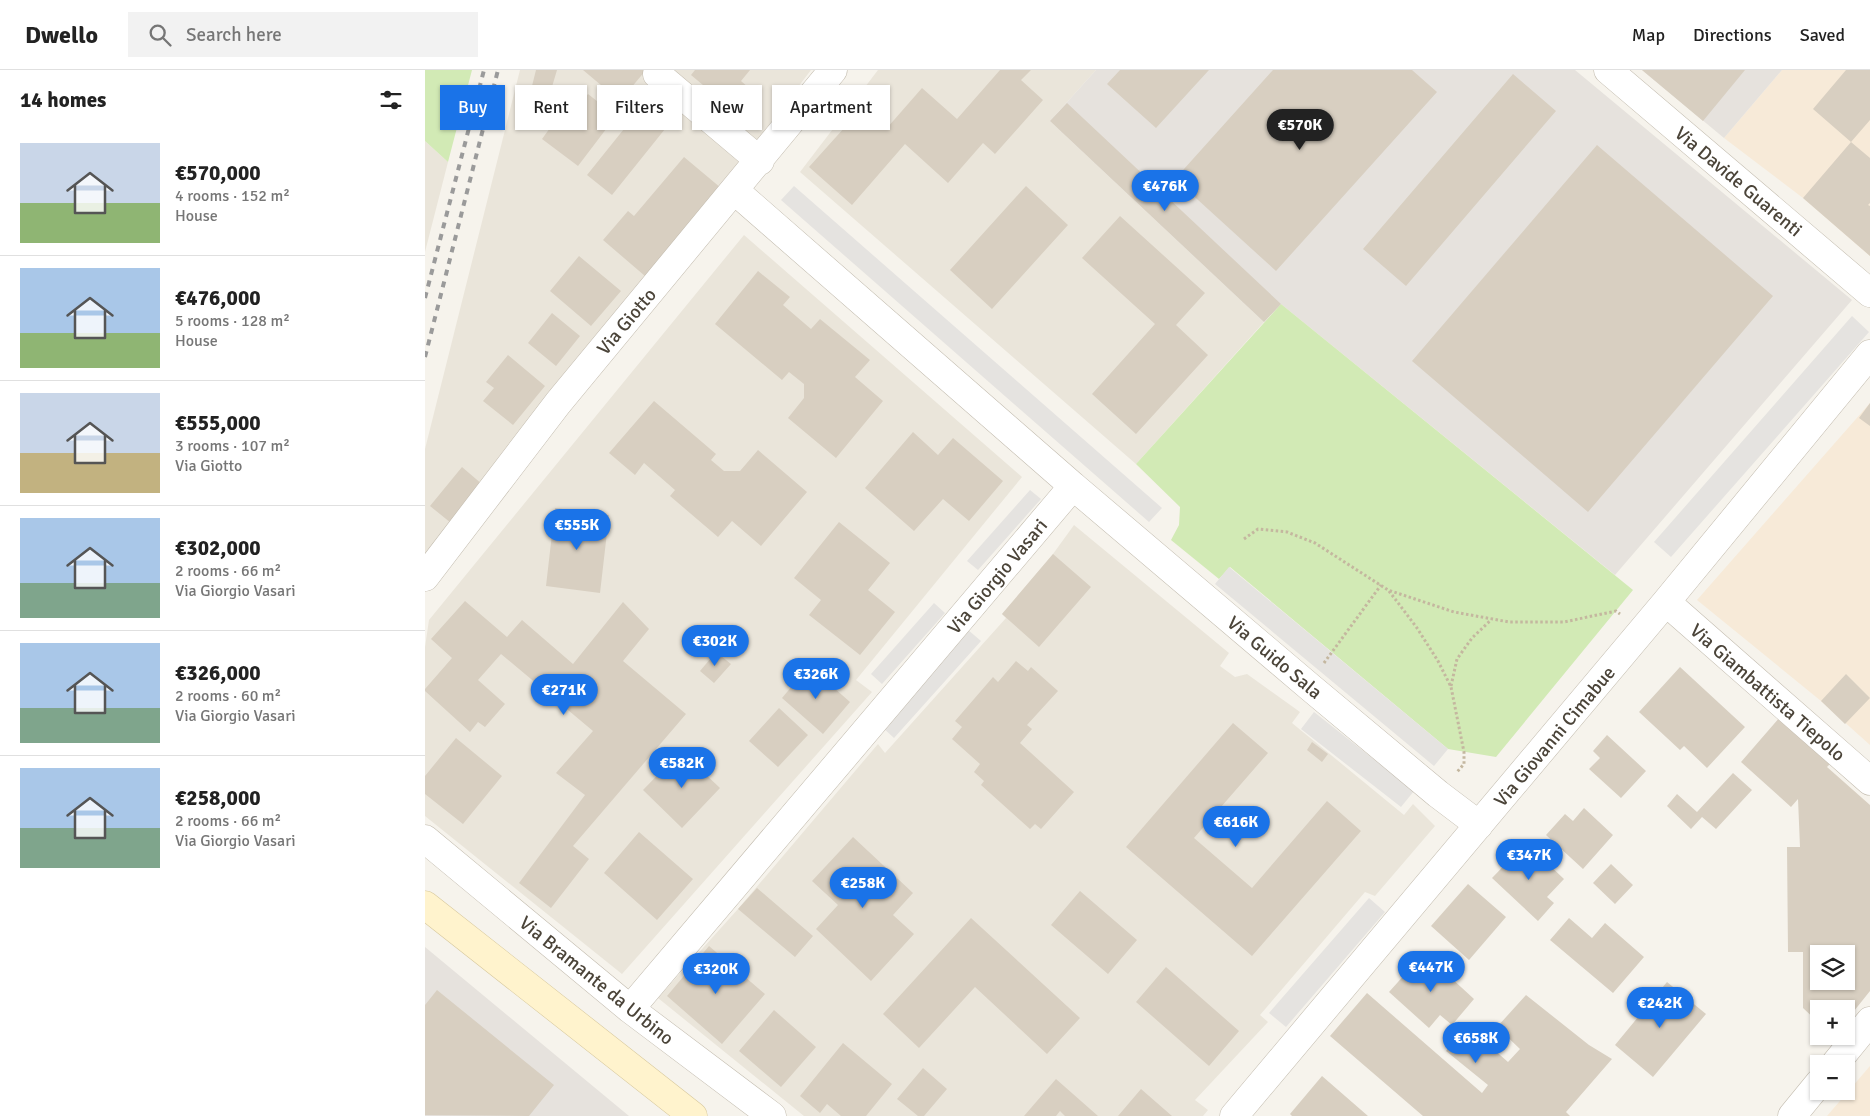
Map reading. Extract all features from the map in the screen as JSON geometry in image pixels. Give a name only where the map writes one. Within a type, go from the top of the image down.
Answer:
[{"type":"street","name":"Via Giotto","points":[[425,577],[558,403],[760,161],[833,70]]},
{"type":"street","name":"Via Davide Guarenti","points":[[1608,70],[1870,293]]},
{"type":"street","points":[[657,74],[760,161]]},
{"type":"street","points":[[734,190],[1073,486]]},
{"type":"street","name":"Via Giovanni Cimabue","points":[[1234,1116],[1666,602],[1870,354]]},
{"type":"street","name":"Via Guido Sala","points":[[1073,486],[1311,688],[1438,794],[1479,825]]},
{"type":"street","name":"Via Giorgio Vasari","points":[[630,1009],[1073,486]]},
{"type":"street","name":"Via Giambattista Tiepolo","points":[[1666,602],[1870,781]]},
{"type":"street","name":"Via Bramante da Urbino","points":[[425,839],[630,1009],[772,1116]]},
{"type":"street","points":[[425,905],[693,1116]]},
{"type":"street","points":[[1842,1055],[1870,1021]]},
{"type":"street","points":[[1792,1116],[1810,1094]]},
{"type":"path","points":[[1244,539],[1258,529],[1287,532],[1315,543],[1388,590],[1454,612],[1509,622],[1564,622],[1616,611],[1645,627]]},
{"type":"path","points":[[1311,688],[1319,670],[1381,585]]},
{"type":"path","points":[[1388,590],[1417,628],[1438,661],[1451,687],[1464,752],[1464,764],[1438,794]]},
{"type":"path","points":[[1451,687],[1457,659],[1472,638],[1493,619]]},
{"type":"shaded area","points":[[520,70],[811,70],[800,85],[772,85],[772,121],[721,188],[425,557],[425,449],[515,90],[515,130],[587,130],[587,85],[516,85]]},
{"type":"shaded area","points":[[878,70],[1096,70],[1050,121],[1264,322],[1136,464],[800,172],[832,130],[890,130],[890,85],[867,85]]},
{"type":"shaded area","points":[[1096,70],[1575,70],[1852,300],[1615,575],[1281,304],[1264,322],[1050,121]]},
{"type":"shaded area","points":[[1642,70],[1782,70],[1724,138]]},
{"type":"shaded area","points":[[1782,70],[1870,70],[1870,256],[1803,198],[1724,138]]},
{"type":"shaded area","points":[[425,141],[448,162],[425,252]]},
{"type":"shaded area","points":[[794,186],[1162,508],[1149,522],[781,200]]},
{"type":"shaded area","points":[[744,235],[1022,477],[856,680],[872,692],[622,974],[425,816],[425,647],[429,620]]},
{"type":"shaded area","points":[[1852,316],[1869,332],[1671,557],[1654,542]]},
{"type":"shaded area","points":[[1870,403],[1870,745],[1821,701],[1697,600]]},
{"type":"shaded area","points":[[1030,490],[1041,499],[978,570],[967,561]]},
{"type":"shaded area","points":[[1074,525],[1229,653],[1220,666],[1235,677],[1247,674],[1300,712],[1292,723],[1404,815],[1413,804],[1435,826],[1375,896],[1365,892],[1260,1015],[1268,1022],[1195,1100],[1208,1110],[1203,1116],[804,1116],[658,998],[738,909],[878,744],[885,753],[1006,618],[1002,614],[1053,554]]},
{"type":"shaded area","points":[[1229,567],[1448,749],[1434,766],[1215,584]]},
{"type":"shaded area","points":[[934,603],[945,613],[882,684],[871,674]]},
{"type":"shaded area","points":[[967,629],[981,641],[894,738],[881,726]]},
{"type":"shaded area","points":[[1314,712],[1414,791],[1401,807],[1301,729]]},
{"type":"shaded area","points":[[1369,898],[1385,912],[1286,1027],[1269,1013]]},
{"type":"shaded area","points":[[425,947],[629,1116],[425,1116]]},
{"type":"shaded area","points":[[1870,1066],[1870,1116],[1827,1116],[1841,1100],[1855,1100],[1855,1083]]},
{"type":"green space","points":[[425,70],[472,70],[468,85],[440,85],[440,130],[456,130],[448,162],[425,141]]},
{"type":"green space","points":[[1281,304],[1633,590],[1496,757],[1448,749],[1230,567],[1219,579],[1171,540],[1179,525],[1180,507],[1136,464]]},
{"type":"building","points":[[536,70],[557,70],[553,85],[532,85]]},
{"type":"building","points":[[583,70],[646,70],[633,85],[601,85]]},
{"type":"building","points":[[695,70],[750,70],[741,81],[746,85],[703,85],[691,75]]},
{"type":"building","points":[[1000,70],[1031,70],[1021,80],[1043,100],[995,154],[983,143],[948,183],[905,144],[852,205],[809,167],[842,130],[890,130],[890,125],[922,88],[957,119]]},
{"type":"building","points":[[1120,70],[1209,70],[1156,128],[1107,84]]},
{"type":"building","points":[[1273,70],[1412,70],[1437,92],[1276,271],[1175,179]]},
{"type":"building","points":[[1642,70],[1745,70],[1703,121]]},
{"type":"building","points":[[1846,70],[1870,70],[1870,120],[1851,142],[1813,109]]},
{"type":"building","points":[[1513,74],[1556,111],[1406,286],[1363,249]]},
{"type":"building","points":[[588,94],[597,101],[597,130],[605,130],[578,166],[542,139],[548,130],[587,130]]},
{"type":"building","points":[[1067,103],[1281,304],[1264,322],[1050,121]]},
{"type":"building","points":[[623,130],[664,130],[612,195],[587,175]]},
{"type":"building","points":[[1851,142],[1870,158],[1870,203],[1868,205],[1870,206],[1870,256],[1803,198]]},
{"type":"building","points":[[1597,145],[1773,296],[1588,512],[1412,361]]},
{"type":"building","points":[[684,157],[721,188],[645,276],[603,240],[628,211],[634,216]]},
{"type":"building","points":[[1026,186],[1068,225],[992,309],[950,270]]},
{"type":"building","points":[[1120,216],[1205,293],[1176,325],[1208,355],[1136,434],[1092,394],[1155,324],[1082,258]]},
{"type":"building","points":[[579,256],[621,291],[591,326],[550,291]]},
{"type":"building","points":[[758,271],[790,297],[783,305],[811,329],[820,319],[870,360],[855,377],[883,401],[836,458],[788,418],[804,398],[804,384],[789,372],[782,380],[715,324]]},
{"type":"building","points":[[552,313],[580,336],[556,366],[528,343]]},
{"type":"building","points":[[508,355],[545,386],[513,425],[483,401],[494,388],[486,382]]},
{"type":"building","points":[[654,401],[716,454],[711,460],[724,471],[740,471],[758,450],[807,492],[761,546],[732,521],[718,537],[670,496],[675,490],[644,463],[635,475],[609,453]]},
{"type":"building","points":[[1870,403],[1870,426],[1859,418]]},
{"type":"building","points":[[913,432],[938,455],[953,438],[1003,481],[969,521],[943,499],[914,531],[865,488]]},
{"type":"building","points":[[462,467],[483,485],[451,523],[430,506]]},
{"type":"building","points":[[555,508],[609,515],[600,593],[546,586]]},
{"type":"building","points":[[839,522],[890,563],[868,590],[895,612],[860,655],[809,615],[821,600],[794,578]]},
{"type":"building","points":[[1053,554],[1091,587],[1039,647],[1002,614]]},
{"type":"building","points":[[465,601],[507,637],[522,620],[573,664],[623,602],[649,629],[623,661],[686,714],[573,846],[589,859],[551,908],[519,883],[585,795],[556,773],[593,731],[501,654],[478,680],[505,704],[485,727],[478,722],[470,732],[425,691],[452,658],[431,639]]},
{"type":"building","points":[[716,652],[731,664],[714,683],[700,671]]},
{"type":"building","points":[[1016,661],[1028,671],[1031,667],[1058,691],[1027,725],[1032,729],[1020,743],[1074,792],[1041,829],[1035,824],[1030,829],[981,785],[984,781],[974,772],[980,764],[952,739],[962,727],[955,721],[993,677],[998,682]]},
{"type":"building","points":[[809,666],[850,702],[823,734],[782,698]]},
{"type":"building","points":[[1680,667],[1745,727],[1707,768],[1684,746],[1680,750],[1639,712]]},
{"type":"building","points":[[1846,674],[1870,698],[1845,724],[1821,701]]},
{"type":"building","points":[[779,708],[808,735],[778,767],[749,741]]},
{"type":"building","points":[[1780,717],[1831,763],[1827,767],[1870,805],[1870,991],[1855,1010],[1855,1000],[1810,1000],[1810,1015],[1803,1008],[1803,952],[1788,952],[1787,847],[1800,847],[1798,799],[1791,807],[1741,762]]},
{"type":"building","points":[[1233,723],[1268,753],[1194,838],[1252,888],[1327,801],[1361,831],[1252,956],[1126,847]]},
{"type":"building","points":[[1607,735],[1646,771],[1621,798],[1589,769],[1600,758],[1593,751]]},
{"type":"building","points":[[456,738],[502,776],[463,824],[425,794],[425,776]]},
{"type":"building","points":[[1312,742],[1328,754],[1322,762],[1307,750]]},
{"type":"building","points":[[681,751],[720,788],[682,828],[643,790]]},
{"type":"building","points":[[1733,773],[1752,790],[1716,829],[1702,817],[1691,829],[1667,806],[1677,794],[1697,812]]},
{"type":"building","points":[[1584,808],[1613,835],[1583,869],[1546,835],[1565,814],[1573,821]]},
{"type":"building","points":[[639,832],[693,879],[657,920],[604,873]]},
{"type":"building","points":[[853,837],[913,893],[893,915],[914,934],[871,981],[816,929],[838,905],[812,881]]},
{"type":"building","points":[[1526,843],[1564,879],[1547,897],[1554,903],[1538,921],[1492,878]]},
{"type":"building","points":[[1611,864],[1633,885],[1615,904],[1593,883]]},
{"type":"building","points":[[1468,884],[1506,917],[1469,960],[1431,926]]},
{"type":"building","points":[[757,888],[813,936],[795,957],[738,909]]},
{"type":"building","points":[[1080,891],[1137,940],[1108,974],[1051,925]]},
{"type":"building","points":[[971,918],[1080,1018],[1047,1054],[975,987],[919,1048],[883,1014]]},
{"type":"building","points":[[1569,918],[1592,938],[1605,923],[1644,957],[1613,993],[1550,940]]},
{"type":"building","points":[[709,946],[765,994],[722,1044],[667,996]]},
{"type":"building","points":[[1424,953],[1474,999],[1452,1025],[1440,1015],[1429,1028],[1389,992]]},
{"type":"building","points":[[1166,967],[1239,1031],[1209,1066],[1136,1002]]},
{"type":"building","points":[[1667,982],[1706,1014],[1653,1077],[1615,1045]]},
{"type":"building","points":[[437,990],[554,1085],[529,1116],[425,1115],[425,1005]]},
{"type":"building","points":[[1367,993],[1482,1093],[1488,1085],[1446,1051],[1467,1026],[1508,1062],[1520,1049],[1497,1027],[1526,995],[1589,1045],[1612,1059],[1566,1112],[1570,1116],[1423,1116],[1330,1036]]},
{"type":"building","points":[[774,1010],[816,1047],[781,1087],[739,1051]]},
{"type":"building","points":[[843,1043],[892,1084],[866,1116],[841,1116],[827,1104],[820,1113],[800,1096]]},
{"type":"building","points":[[923,1068],[947,1089],[924,1116],[918,1116],[897,1099]]},
{"type":"building","points":[[1322,1076],[1368,1116],[1292,1116],[1290,1114]]},
{"type":"building","points":[[1056,1079],[1098,1116],[1065,1116],[1060,1111],[1056,1116],[1024,1116]]},
{"type":"building","points":[[1141,1089],[1172,1116],[1118,1116]]},
{"type":"railway","points":[[425,298],[484,70]]},
{"type":"railway","points":[[425,357],[498,70]]}]
